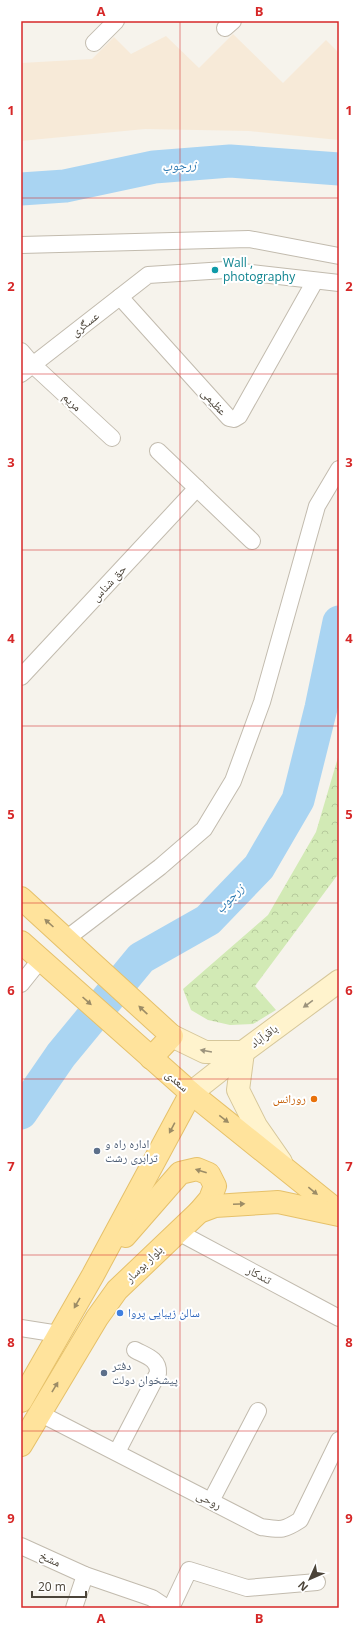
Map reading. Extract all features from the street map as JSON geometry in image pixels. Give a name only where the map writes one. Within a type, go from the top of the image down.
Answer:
[{"type":"main road","points":[[21,898],[172,1036],[205,1052],[243,1052],[238,1090],[256,1126],[287,1170]]},
{"type":"main road","name":"سعدی","points":[[21,942],[190,1093],[339,1212]]},
{"type":"main road","name":"باقرآباد","points":[[190,1093],[339,981]]},
{"type":"main road","points":[[151,1058],[172,1036]]},
{"type":"main road","points":[[21,1401],[93,1275],[190,1093]]},
{"type":"main road","points":[[93,1275],[120,1240],[180,1173],[197,1169],[209,1174],[215,1186],[210,1199],[199,1212]]},
{"type":"main road","name":"بلوار بوسار","points":[[21,1444],[97,1318],[117,1290],[199,1212],[215,1206],[278,1202],[339,1215]]},
{"type":"street","points":[[94,43],[116,21]]},
{"type":"street","points":[[21,245],[249,239],[339,256]]},
{"type":"street","name":"عسگری","points":[[27,369],[148,274],[225,270],[315,280]]},
{"type":"street","points":[[315,280],[339,283]]},
{"type":"street","name":"عظیمی","points":[[120,297],[229,418],[234,419],[239,416],[315,280]]},
{"type":"street","name":"مریم","points":[[21,351],[27,369],[112,438]]},
{"type":"street","points":[[158,451],[252,541]]},
{"type":"street","points":[[71,944],[204,829],[233,781],[262,702],[317,506],[339,469]]},
{"type":"street","name":"حق شناس","points":[[21,677],[197,488]]},
{"type":"street","points":[[21,984],[40,959]]},
{"type":"street","name":"تندکار","points":[[178,1232],[339,1318]]},
{"type":"street","points":[[21,1328],[59,1334]]},
{"type":"street","points":[[117,1452],[158,1373],[158,1366],[156,1362],[135,1350]]},
{"type":"street","points":[[211,1501],[258,1411]]},
{"type":"street","name":"روحی","points":[[39,1413],[261,1527],[280,1530],[288,1528],[300,1520],[339,1440]]},
{"type":"street","name":"مشخ","points":[[21,1546],[85,1575],[152,1598],[167,1608]]},
{"type":"street","points":[[171,1608],[189,1570],[247,1588],[317,1582]]},
{"type":"street","points":[[74,1608],[85,1575]]},
{"type":"shaded area","points":[[233,34],[283,83],[326,40],[339,53],[339,140],[249,131],[145,129],[21,141],[21,63],[92,59],[114,37],[131,54],[166,36],[199,68]]},
{"type":"green space","points":[[339,754],[339,873],[255,986],[276,1010],[253,1024],[230,1025],[208,1020],[191,1010],[183,989],[268,915],[316,832]]},
{"type":"waterway","name":"زرجوب","points":[[21,189],[65,186],[154,167],[230,161],[339,169]]},
{"type":"waterway","name":"زرجوب","points":[[21,1113],[61,1055],[141,958],[208,920],[259,867],[298,800],[321,708],[339,622]]},
{"type":"place","name":"Wall , photography","points":[[215,270]]},
{"type":"place","name":"رورانس","points":[[314,1099]]},
{"type":"place","name":"اداره راه و ترابری رشت","points":[[97,1151]]},
{"type":"place","name":"سالن زیبایی پروا","points":[[120,1313]]},
{"type":"place","name":"دفتر پیشخوان دولت","points":[[104,1373]]}]
